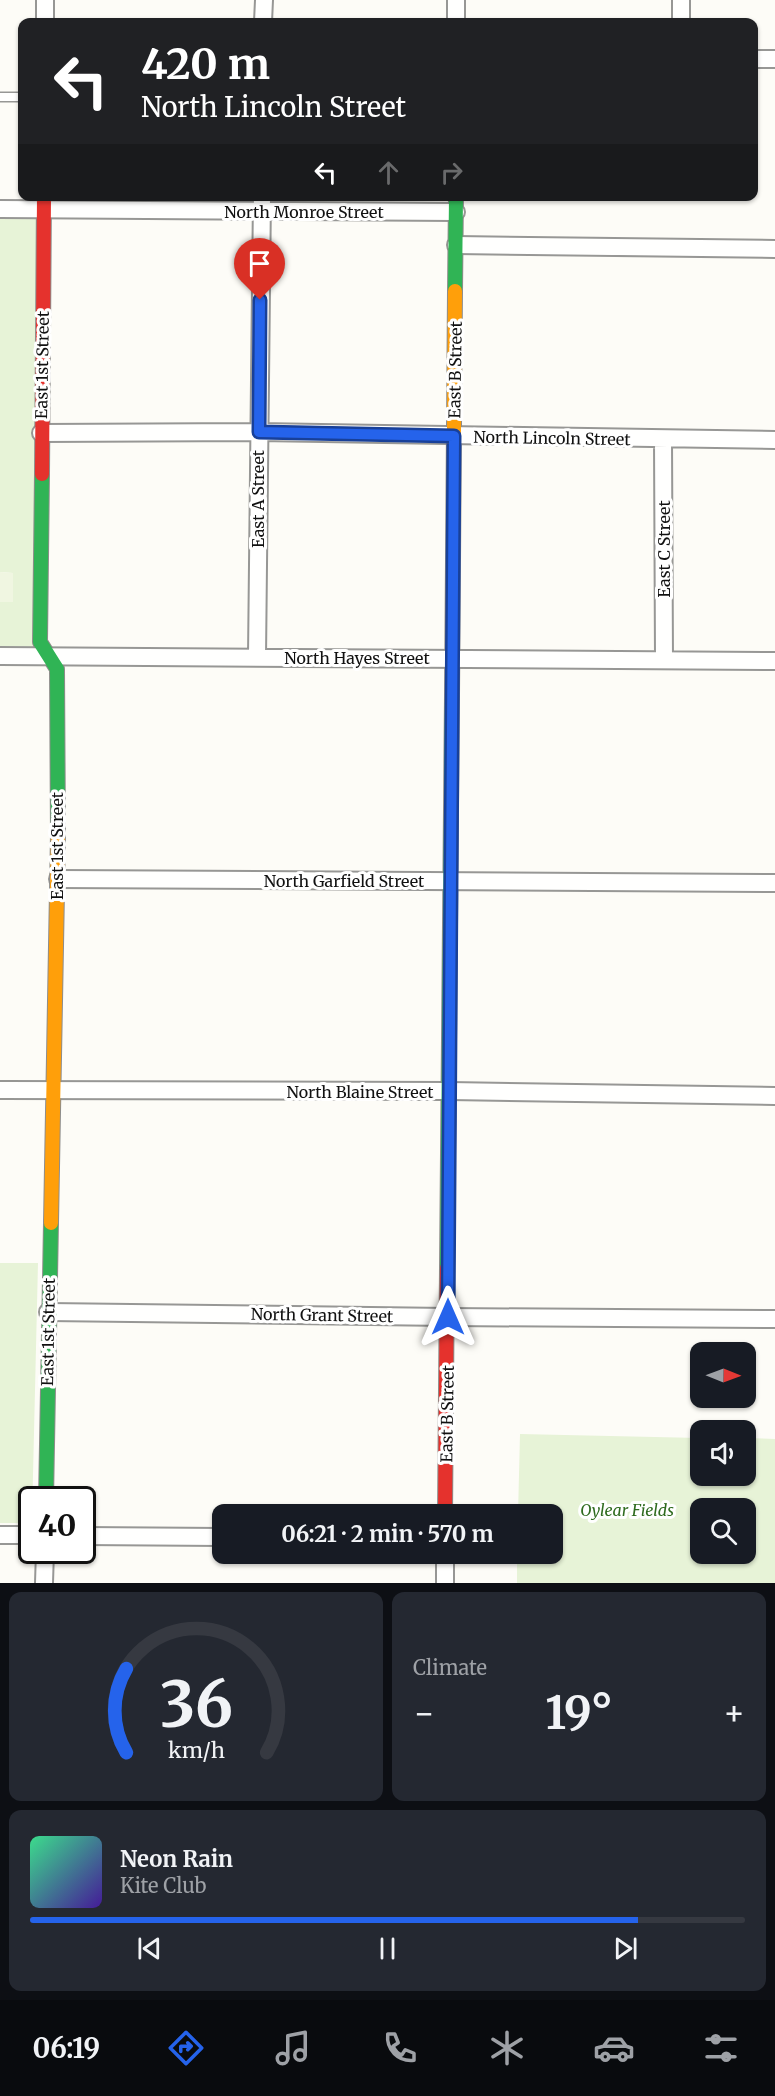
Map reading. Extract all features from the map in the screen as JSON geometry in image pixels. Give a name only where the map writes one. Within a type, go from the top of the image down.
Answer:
[{"type":"street","points":[[45,0],[45,18]]},
{"type":"street","points":[[263,18],[264,0]]},
{"type":"street","points":[[456,0],[456,18]]},
{"type":"street","points":[[681,0],[681,18]]},
{"type":"street","points":[[758,59],[775,59]]},
{"type":"street","name":"North Monroe Street","points":[[0,209],[44,203],[456,204]]},
{"type":"street","name":"East 1st Street","points":[[44,203],[40,642],[57,669],[58,879],[46,1486]]},
{"type":"street","name":"East A Street","points":[[257,657],[262,204]]},
{"type":"street","name":"East B Street","points":[[445,1504],[456,204]]},
{"type":"street","points":[[456,245],[775,249]]},
{"type":"street","name":"North Lincoln Street","points":[[41,433],[259,432],[775,440]]},
{"type":"street","name":"East C Street","points":[[663,440],[664,659]]},
{"type":"street","name":"North Hayes Street","points":[[0,656],[775,661]]},
{"type":"street","name":"North Garfield Street","points":[[58,879],[775,884]]},
{"type":"street","name":"North Blaine Street","points":[[0,1090],[450,1091],[775,1096]]},
{"type":"street","name":"North Grant Street","points":[[48,1312],[775,1319]]},
{"type":"street","points":[[0,1535],[18,1535]]},
{"type":"street","points":[[96,1536],[212,1537]]},
{"type":"street","points":[[44,1583],[45,1564]]},
{"type":"street","points":[[445,1564],[445,1583]]},
{"type":"lane","points":[[0,97],[18,97]]},
{"type":"green space","points":[[0,209],[44,209],[47,656],[0,656],[0,602],[13,602],[13,573],[0,572]]},
{"type":"green space","points":[[0,572],[13,573],[13,602],[0,602]]},
{"type":"green space","points":[[0,1263],[38,1263],[33,1486],[18,1486],[18,1523],[0,1523]]},
{"type":"green space","name":"Oylear Fields","points":[[520,1434],[690,1438],[690,1486],[756,1486],[756,1438],[775,1439],[775,1583],[517,1583],[517,1564],[563,1564],[563,1504],[518,1504]]},
{"type":"traffic: fast","points":[[455,291],[456,201]]},
{"type":"traffic: fast","points":[[42,474],[40,642],[57,669],[58,835]]},
{"type":"traffic: fast","points":[[447,1268],[452,696]]},
{"type":"traffic: fast","points":[[46,1486],[51,1223]]},
{"type":"traffic: slow","points":[[452,696],[455,291]]},
{"type":"traffic: slow","points":[[51,1223],[58,835]]},
{"type":"traffic: jam","points":[[42,474],[44,201]]},
{"type":"traffic: jam","points":[[445,1504],[447,1268]]},
{"type":"route","points":[[260,300],[259,432],[454,436],[448,1317]]}]
